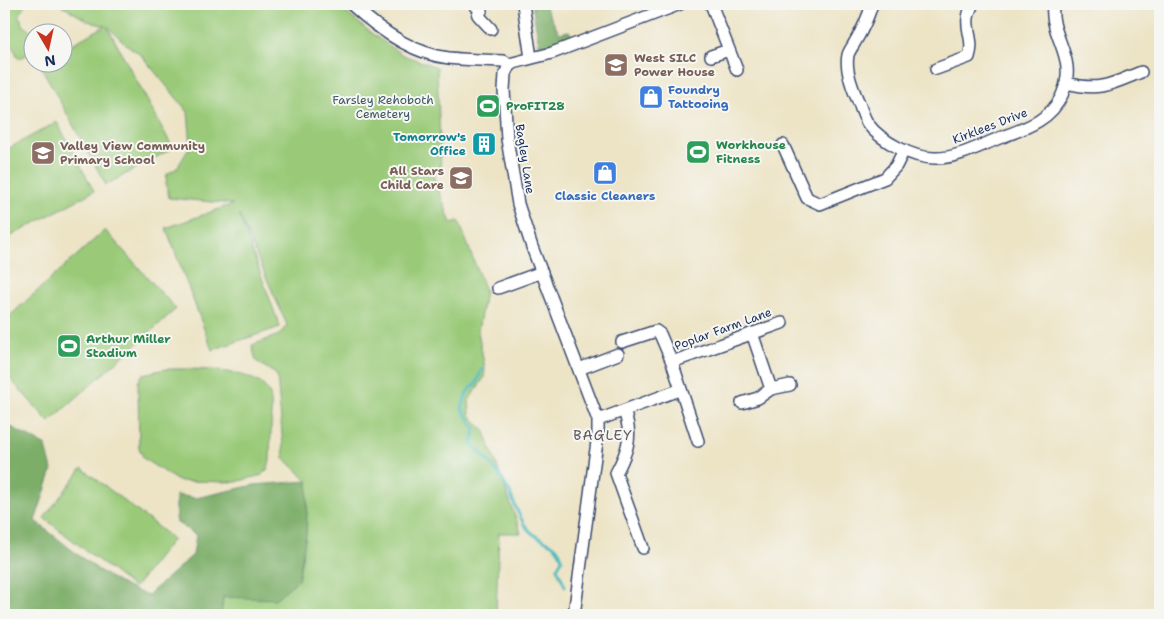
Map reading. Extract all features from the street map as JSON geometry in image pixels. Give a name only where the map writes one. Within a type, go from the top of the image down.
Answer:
[{"type":"street","points":[[351,4],[400,40],[428,52],[448,58],[504,62],[509,66],[552,53],[680,4]]},
{"type":"street","points":[[362,13],[370,4]]},
{"type":"street","points":[[474,4],[481,11],[478,15],[491,29]]},
{"type":"street","points":[[523,4],[531,58]]},
{"type":"street","points":[[711,4],[737,70]]},
{"type":"street","name":"Kirklees Drive","points":[[872,4],[868,19],[848,55],[849,74],[868,124],[885,139],[904,150],[933,158],[955,155],[1040,122],[1062,97],[1067,83],[1068,61],[1055,27],[1052,12],[1053,4]]},
{"type":"street","points":[[936,69],[969,57],[972,46],[966,21],[973,4]]},
{"type":"street","points":[[711,56],[729,50]]},
{"type":"street","name":"Bagley Lane","points":[[509,66],[504,90],[511,169],[518,204],[532,247],[598,420],[598,434],[574,615]]},
{"type":"street","points":[[1067,83],[1087,88],[1105,87],[1141,72]]},
{"type":"street","points":[[783,145],[807,198],[820,204],[885,178],[896,166],[904,150]]},
{"type":"street","points":[[498,288],[542,272]]},
{"type":"street","name":"Poplar Farm Lane","points":[[698,441],[679,390],[672,362],[782,323]]},
{"type":"street","points":[[622,342],[656,331],[660,334],[672,362]]},
{"type":"street","points":[[752,333],[771,389]]},
{"type":"street","points":[[579,369],[618,354]]},
{"type":"street","points":[[742,403],[758,398],[771,389],[790,385]]},
{"type":"street","points":[[598,420],[679,390]]},
{"type":"street","points":[[624,411],[630,438],[627,450],[616,473],[643,548]]},
{"type":"green space","points":[[4,4],[26,4],[19,16],[22,22],[22,57],[19,59],[4,31]]},
{"type":"green space","name":"Farsley Rehoboth Cemetery","points":[[59,4],[335,4],[375,36],[403,55],[437,67],[441,170],[433,175],[451,223],[459,221],[485,291],[478,331],[485,369],[484,378],[469,400],[470,415],[485,432],[521,533],[499,533],[496,615],[221,615],[223,597],[239,596],[298,580],[306,534],[308,481],[284,458],[277,375],[256,361],[252,345],[279,335],[287,325],[239,215],[280,327],[212,350],[166,228],[233,204],[169,198],[166,183],[167,174],[177,168],[191,145],[188,112],[141,55],[107,26],[173,148],[106,185],[44,72],[72,72],[72,44],[105,26],[88,21]]},
{"type":"green space","points":[[532,4],[544,4],[559,33],[569,31],[573,37],[552,46],[539,44]]},
{"type":"green space","points":[[57,122],[94,191],[4,240],[4,151]]},
{"type":"green space","name":"Arthur Miller Stadium","points":[[105,230],[176,309],[49,422],[4,372],[4,321]]},
{"type":"green space","points":[[166,369],[207,370],[239,374],[253,379],[264,386],[270,395],[271,427],[270,461],[267,470],[262,475],[236,482],[178,481],[144,459],[139,448],[138,382],[143,374]]},
{"type":"green space","points":[[4,423],[46,446],[52,470],[35,521],[104,573],[133,590],[148,595],[193,555],[196,535],[176,522],[176,495],[196,498],[254,485],[308,481],[306,534],[298,580],[275,599],[223,597],[221,615],[14,615],[4,608]]},
{"type":"green space","points":[[82,468],[173,539],[134,588],[44,518]]},
{"type":"waterway","points":[[482,369],[476,384],[467,392],[462,409],[475,428],[472,445],[502,479],[519,516],[527,528],[537,537],[557,548],[562,560],[557,568],[565,586]]},
{"type":"place","name":"West SILC Power House","points":[[616,65]]},
{"type":"place","name":"Foundry Tattooing","points":[[651,97]]},
{"type":"place","name":"ProFIT28","points":[[488,106]]},
{"type":"place","name":"Tomorrow's Office","points":[[484,144]]},
{"type":"place","name":"Workhouse Fitness","points":[[698,152]]},
{"type":"place","name":"Valley View Community Primary School","points":[[43,153]]},
{"type":"place","name":"Classic Cleaners","points":[[605,173]]},
{"type":"place","name":"All Stars Child Care","points":[[461,178]]},
{"type":"place","name":"Arthur Miller Stadium","points":[[69,346]]},
{"type":"district","name":"BAGLEY","points":[[603,435]]}]
